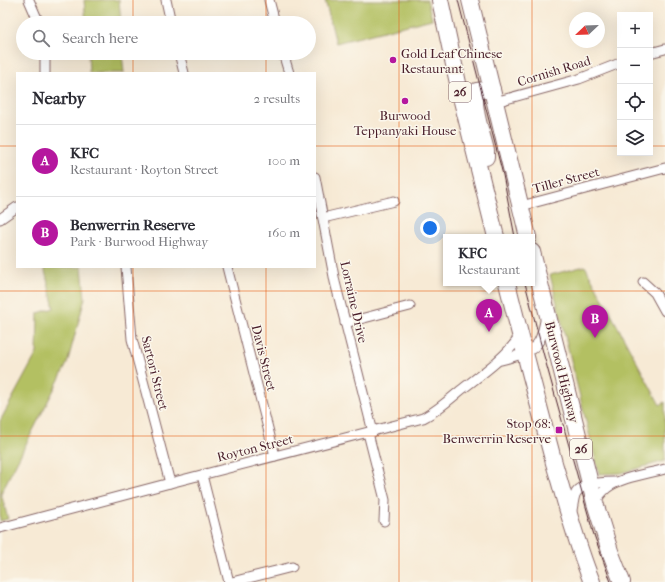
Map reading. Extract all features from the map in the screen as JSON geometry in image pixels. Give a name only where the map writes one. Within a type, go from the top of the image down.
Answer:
[{"type":"highway","name":"26","points":[[440,0],[463,104],[495,234]]},
{"type":"highway","name":"26","points":[[470,0],[527,234]]},
{"type":"highway","points":[[483,182],[486,151],[474,98],[477,91],[493,96]]},
{"type":"highway","name":"Burwood Highway","points":[[535,264],[590,485],[610,551],[622,582]]},
{"type":"highway","name":"26","points":[[508,286],[570,518],[592,582]]},
{"type":"street","points":[[29,0],[36,16]]},
{"type":"street","points":[[166,0],[169,16]]},
{"type":"street","points":[[269,0],[273,16]]},
{"type":"street","points":[[653,52],[665,49]]},
{"type":"street","points":[[45,60],[45,72]]},
{"type":"street","points":[[181,60],[184,72]]},
{"type":"street","points":[[285,60],[289,72]]},
{"type":"street","name":"Cornish Road","points":[[493,96],[579,80],[617,64]]},
{"type":"street","name":"Tiller Street","points":[[521,206],[665,168]]},
{"type":"street","name":"Lorraine Drive","points":[[316,182],[334,282],[371,432],[385,500],[384,522]]},
{"type":"street","points":[[323,218],[394,201]]},
{"type":"street","points":[[2,215],[16,208]]},
{"type":"street","name":"Sartori Street","points":[[126,268],[132,339],[170,483]]},
{"type":"street","name":"Davis Street","points":[[227,268],[275,456]]},
{"type":"street","points":[[643,282],[655,293],[665,311]]},
{"type":"street","points":[[345,323],[410,306]]},
{"type":"street","points":[[525,354],[536,346],[547,314]]},
{"type":"street","name":"Royton Street","points":[[0,528],[416,420],[429,415],[500,360],[513,346],[520,335]]},
{"type":"street","name":"Royton Street","points":[[500,360],[525,354]]},
{"type":"street","points":[[570,518],[575,496],[581,489],[590,485],[621,481],[665,469]]},
{"type":"street","points":[[202,475],[231,582],[292,566]]},
{"type":"street","points":[[595,503],[605,489],[621,481]]},
{"type":"green space","points":[[84,0],[119,0],[120,16],[85,16]]},
{"type":"green space","points":[[325,0],[427,0],[432,19],[336,43]]},
{"type":"green space","points":[[88,60],[123,60],[124,72],[89,72]]},
{"type":"green space","points":[[585,266],[660,405],[665,402],[665,461],[621,473],[599,474],[550,275]]},
{"type":"green space","points":[[44,268],[82,268],[85,298],[67,364],[1,493],[8,519],[0,521],[0,421],[37,353],[38,313],[54,308]]},
{"type":"tram line","points":[[458,0],[503,175],[514,234]]},
{"type":"tram line","points":[[526,286],[593,532],[611,582]]},
{"type":"place","name":"Gold Leaf Chinese Restaurant","points":[[393,60]]},
{"type":"place","name":"Burwood Teppanyaki House","points":[[405,101]]},
{"type":"place","name":"KFC","points":[[489,332]]},
{"type":"place","name":"Benwerrin Reserve","points":[[595,338]]},
{"type":"place","name":"Stop 68: Benwerrin Reserve","points":[[559,430]]}]
